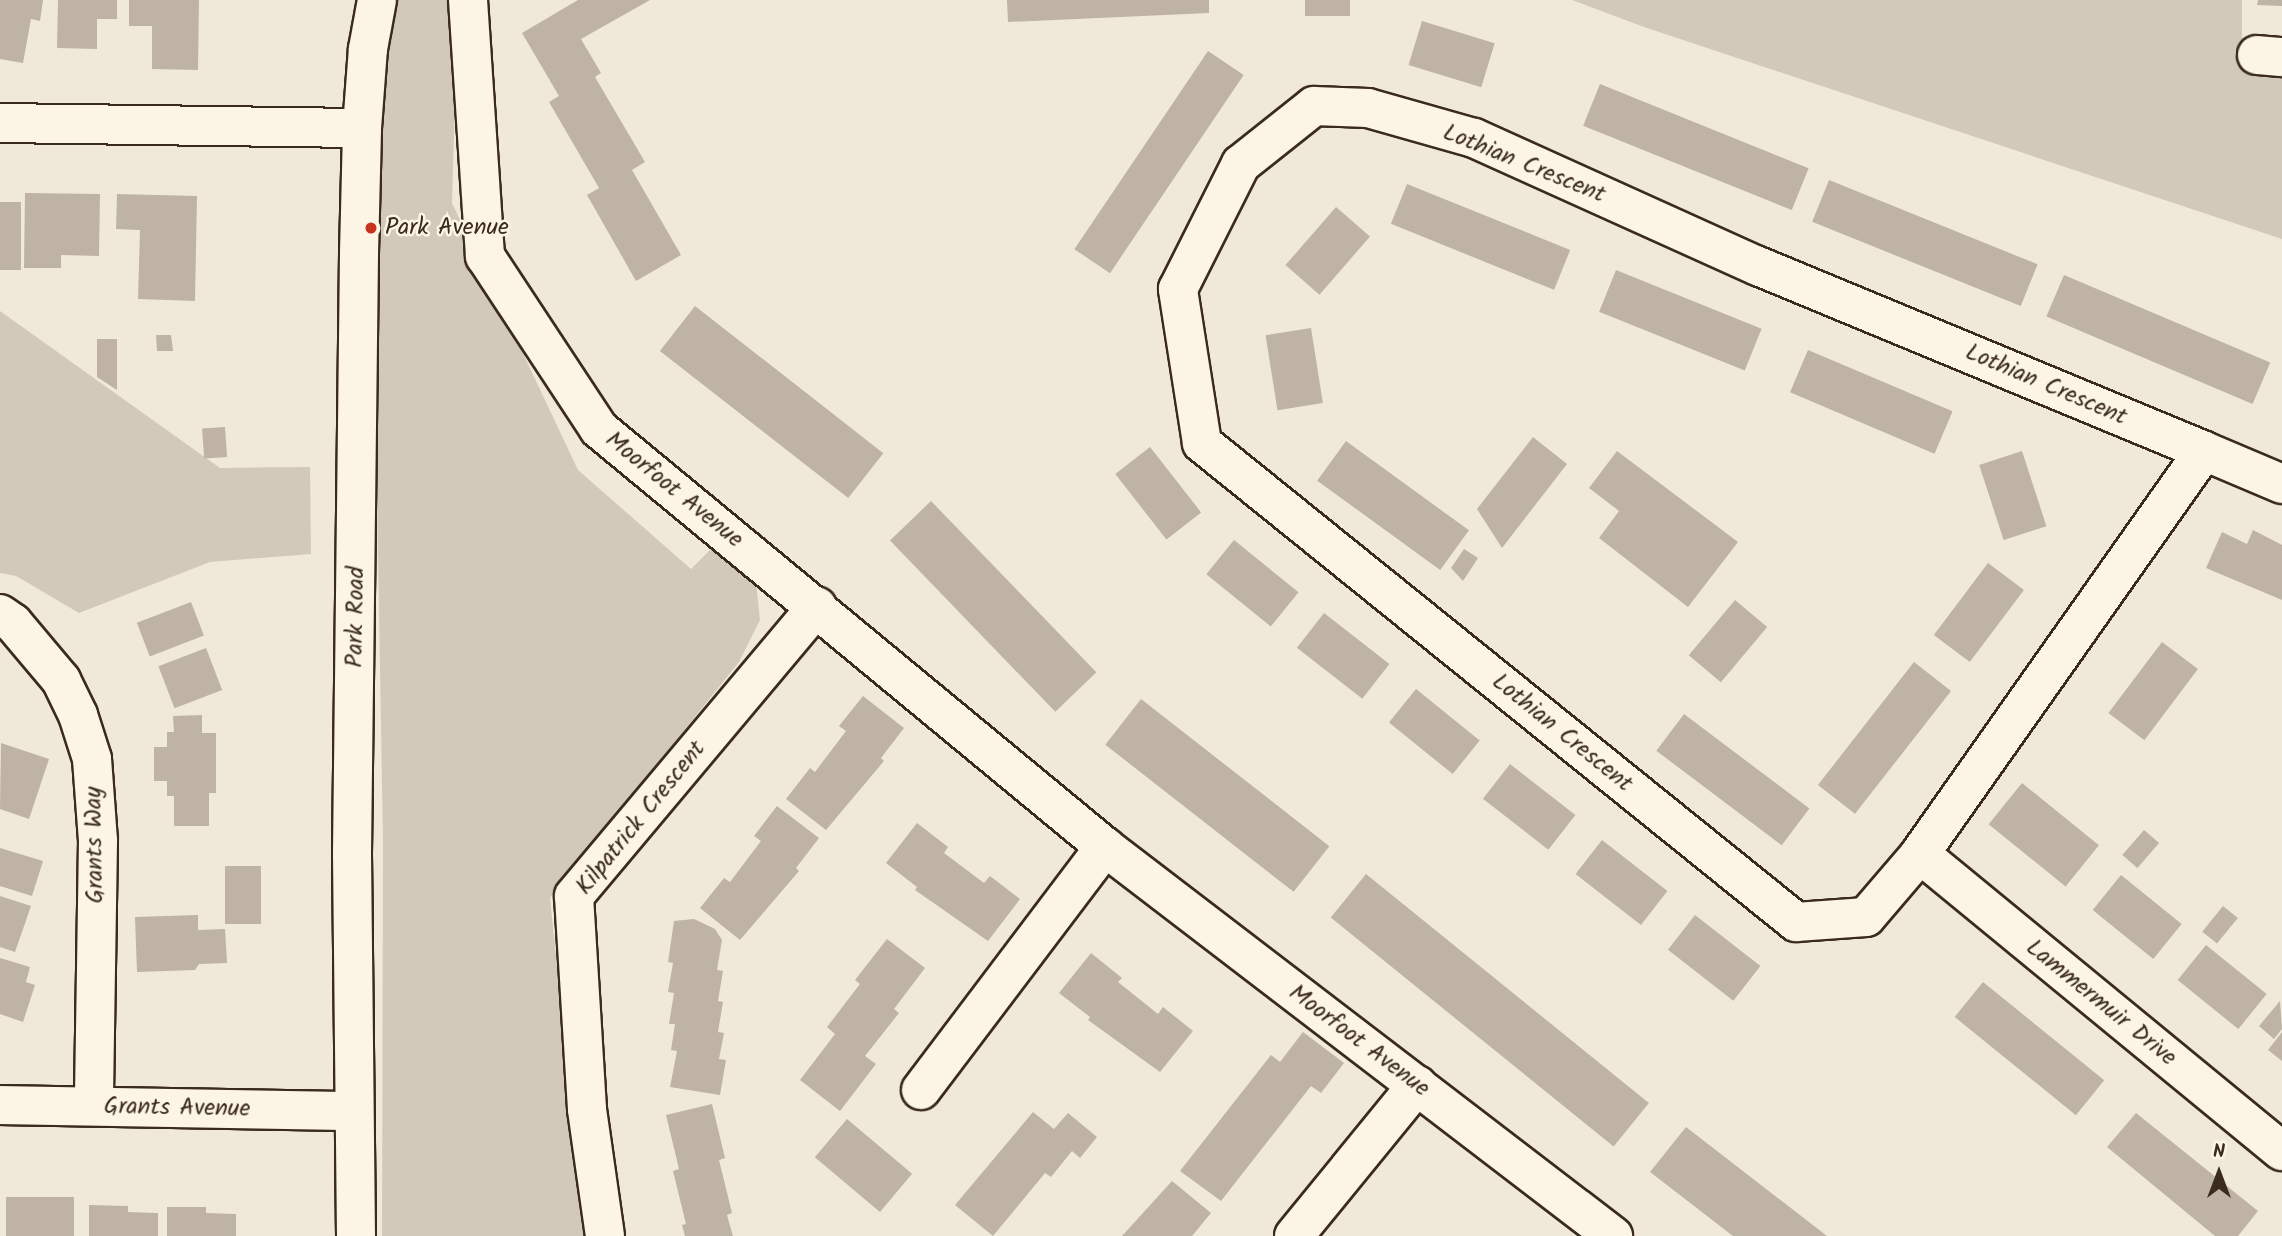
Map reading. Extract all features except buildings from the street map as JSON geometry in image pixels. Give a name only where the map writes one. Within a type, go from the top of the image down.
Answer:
[{"type":"street","name":"Park Road","points":[[356,1236],[352,853],[362,128],[368,49],[377,0]]},
{"type":"street","name":"Moorfoot Avenue","points":[[468,0],[485,256],[599,429],[817,606],[1105,847],[1612,1236]]},
{"type":"street","name":"Lothian Crescent","points":[[1314,106],[1368,108],[1474,138],[1758,266],[2204,451],[1920,854],[1866,917],[1796,922],[1202,443],[1178,289],[1241,164],[1314,106]]},
{"type":"street","points":[[0,123],[362,128]]},
{"type":"street","points":[[2204,451],[2282,484]]},
{"type":"street","name":"Kilpatrick Crescent","points":[[605,1236],[587,1110],[574,897],[817,606]]},
{"type":"street","name":"Grants Way","points":[[0,614],[13,623],[61,680],[78,715],[92,759],[98,841],[94,1106]]},
{"type":"street","points":[[921,1090],[1105,847]]},
{"type":"street","name":"Lammermuir Drive","points":[[1920,854],[2282,1151]]},
{"type":"street","points":[[1294,1236],[1417,1086]]},
{"type":"street","name":"Grants Avenue","points":[[0,1105],[354,1111]]},
{"type":"shaded area","points":[[394,0],[458,0],[452,203],[578,470],[691,569],[711,549],[756,582],[760,620],[739,662],[550,898],[585,1236],[382,1236],[383,843],[374,316],[389,15]]},
{"type":"shaded area","points":[[1572,0],[2242,0],[2242,66],[2282,70],[2282,239],[1644,27]]},
{"type":"shaded area","points":[[0,311],[220,468],[310,467],[311,554],[210,562],[79,613],[16,576],[0,573]]},
{"type":"place","name":"Park Avenue","points":[[371,228]]}]
